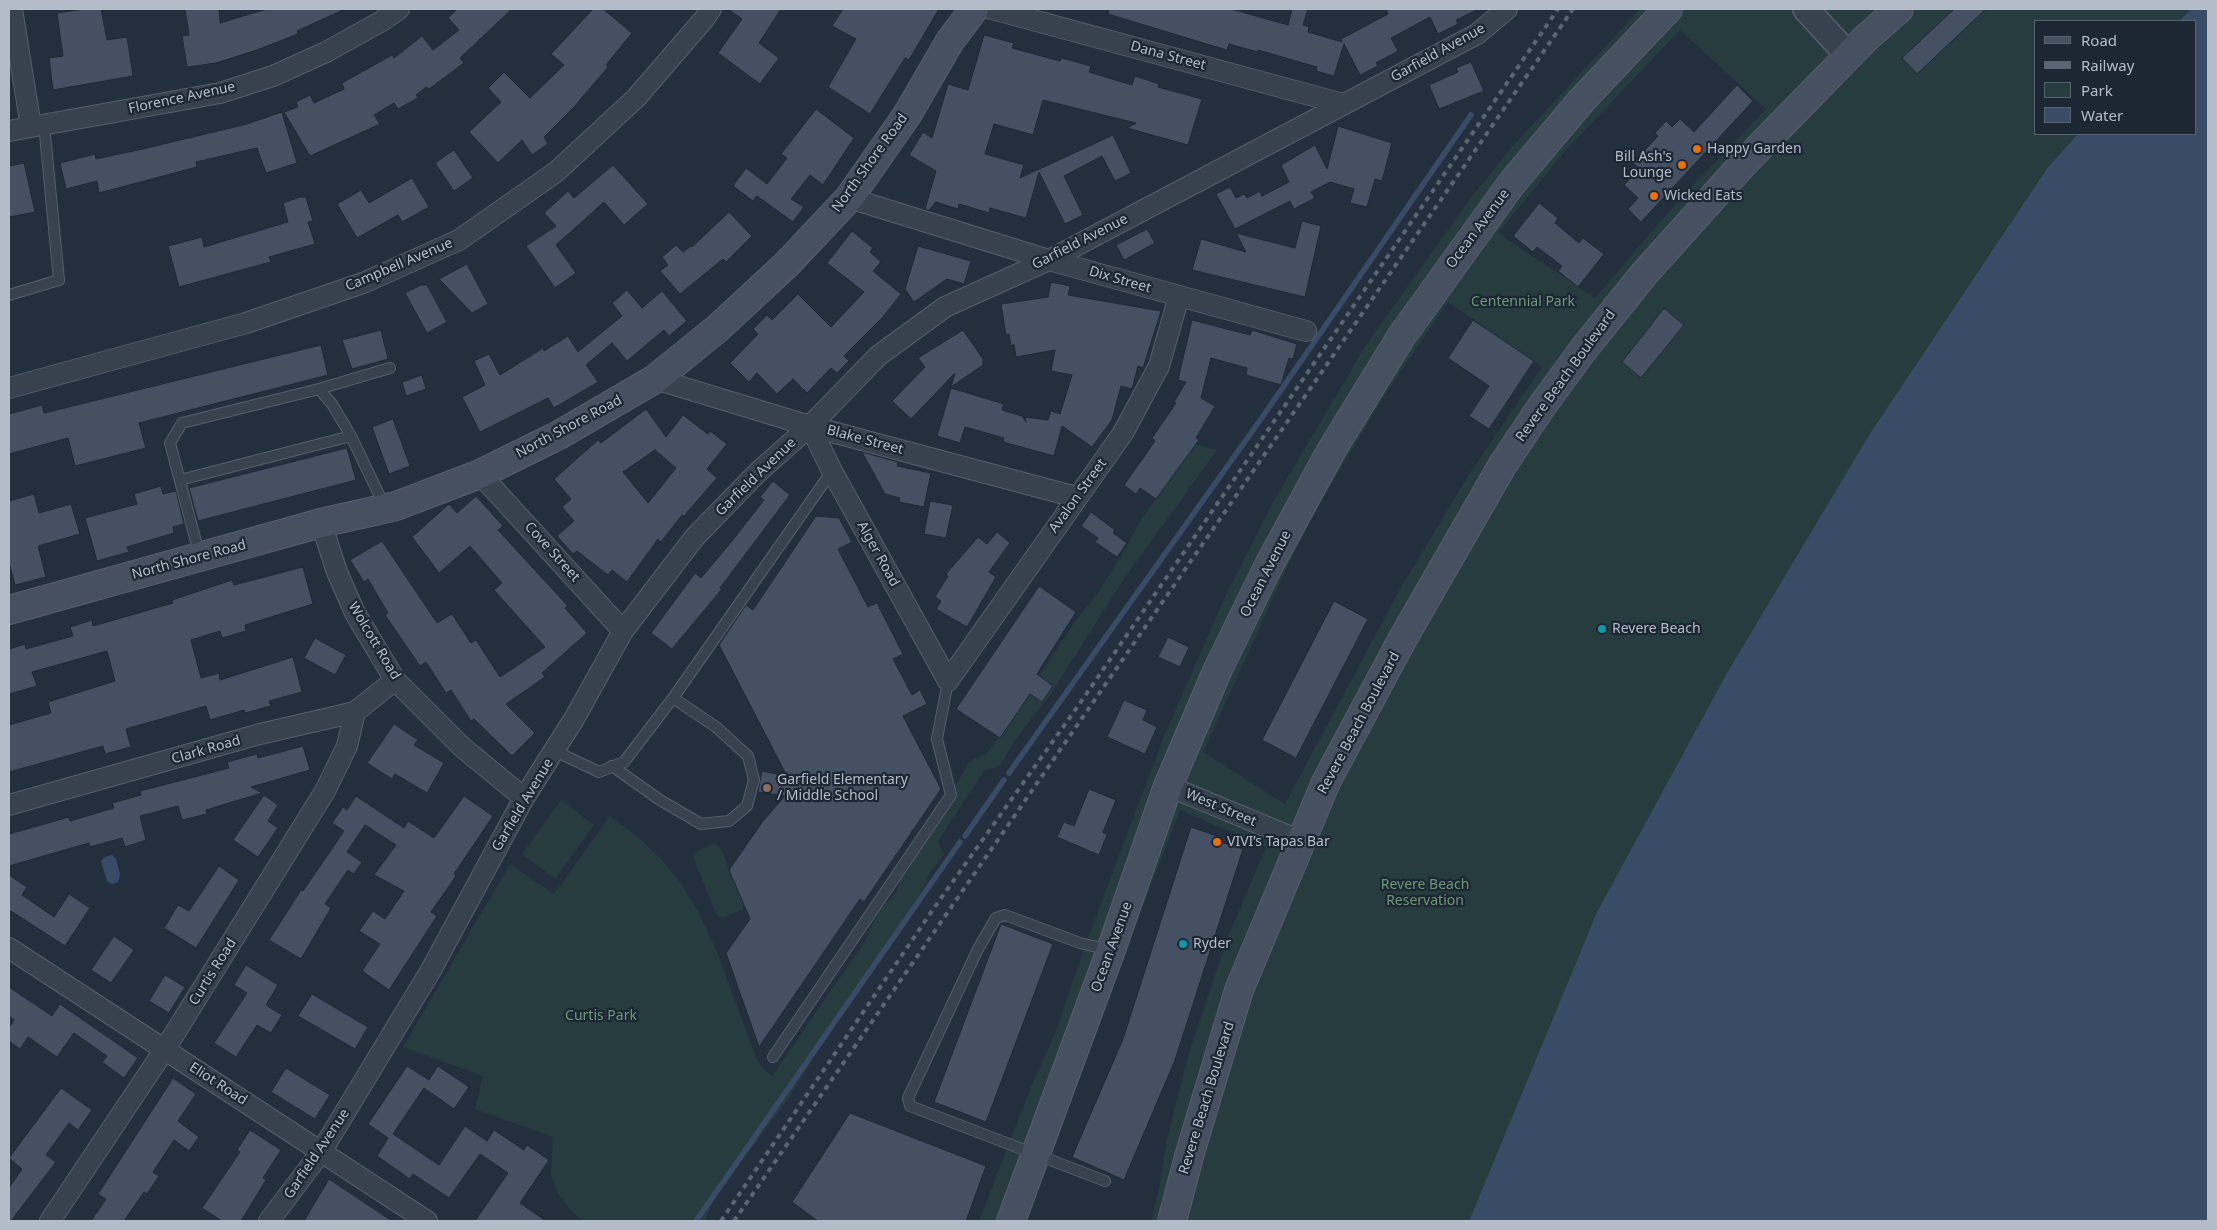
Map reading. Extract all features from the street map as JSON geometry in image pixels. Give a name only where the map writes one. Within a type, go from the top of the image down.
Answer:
[{"type":"main road","name":"North Shore Road","points":[[9,610],[321,523],[386,508],[480,474],[559,435],[655,379],[718,328],[786,264],[848,198],[907,115],[950,41],[974,9]]},
{"type":"main road","name":"Ocean Avenue","points":[[1011,1221],[1111,950],[1168,786],[1218,669],[1269,566],[1331,451],[1401,337],[1512,183],[1582,100],[1668,9]]},
{"type":"main road","name":"Revere Beach Boulevard","points":[[1172,1221],[1190,1153],[1240,990],[1326,782],[1402,640],[1502,466],[1565,374],[1644,274],[1743,164],[1849,56],[1899,9]]},
{"type":"street","points":[[12,9],[38,126]]},
{"type":"street","name":"Florence Avenue","points":[[9,131],[220,92],[273,76],[326,52],[382,21],[399,9]]},
{"type":"street","name":"Campbell Avenue","points":[[9,388],[246,323],[362,283],[459,240],[564,166],[636,98],[705,18],[710,9]]},
{"type":"street","name":"Dana Street","points":[[992,9],[1343,104]]},
{"type":"street","name":"Garfield Avenue","points":[[269,1221],[321,1152],[431,970],[524,798],[555,751],[623,631],[694,538],[757,473],[810,426],[878,356],[945,308],[1049,260],[1477,34],[1507,9]]},
{"type":"street","points":[[1806,9],[1849,56]]},
{"type":"street","name":"Dix Street","points":[[848,198],[1049,260],[1306,331]]},
{"type":"street","name":"Avalon Street","points":[[948,681],[1076,497],[1123,434],[1159,366],[1179,296]]},
{"type":"street","name":"Blake Street","points":[[655,379],[810,426],[1076,497]]},
{"type":"street","name":"Alger Road","points":[[810,426],[832,471],[948,681]]},
{"type":"street","name":"Cove Street","points":[[480,474],[623,631]]},
{"type":"street","name":"Wolcott Road","points":[[321,523],[337,572],[356,613],[395,680],[462,746],[524,798]]},
{"type":"street","name":"Clark Road","points":[[9,805],[260,734],[355,712],[395,680]]},
{"type":"street","name":"Curtis Road","points":[[50,1221],[165,1049],[325,791],[347,746],[355,712]]},
{"type":"street","name":"West Street","points":[[1168,786],[1301,841]]},
{"type":"street","name":"Eliot Road","points":[[9,948],[427,1221]]},
{"type":"lane","points":[[9,295],[59,280],[38,126]]},
{"type":"lane","points":[[200,556],[170,443],[182,423],[319,389],[390,368]]},
{"type":"lane","points":[[319,389],[332,404],[351,436],[386,508]]},
{"type":"lane","points":[[180,480],[351,436]]},
{"type":"lane","points":[[555,751],[599,772],[624,762],[673,698],[832,471]]},
{"type":"lane","points":[[773,1057],[951,795],[937,739],[948,681]]},
{"type":"lane","points":[[612,766],[660,800],[701,824],[729,821],[747,806],[754,780],[748,756],[716,727],[673,698]]},
{"type":"lane","points":[[1105,1181],[910,1106],[908,1098],[978,949],[996,918],[1005,915],[1080,943],[1111,950]]},
{"type":"green space","name":"Revere Beach Reservation","points":[[1640,9],[2191,9],[2180,20],[2034,20],[2034,135],[2077,135],[2048,167],[1869,435],[1727,673],[1597,912],[1469,1221],[1151,1221],[1159,1189],[1168,1134],[1189,1052],[1228,937],[1266,847],[1180,810],[1021,1221],[979,1221],[1032,1084],[1055,1034],[1085,946],[1163,739],[1224,599],[1273,502],[1366,345],[1470,199],[1512,147]],"holes":[[[1680,30],[1766,109],[1679,200],[1595,298],[1498,233],[1566,150]],[[1448,302],[1542,367],[1470,473],[1399,591],[1285,804],[1203,752],[1288,565],[1315,511],[1386,393]]]},
{"type":"green space","name":"Curtis Park","points":[[1195,444],[1217,450],[1124,579],[1050,695],[1015,740],[999,767],[985,770],[966,798],[938,841],[944,854],[931,871],[913,910],[842,1012],[788,1099],[715,1198],[705,1221],[583,1221],[571,1211],[558,1194],[551,1175],[553,1137],[475,1109],[483,1076],[403,1047],[510,864],[554,894],[610,816],[639,838],[662,860],[681,883],[698,911],[717,952],[756,1057],[761,1066],[772,1076],[864,943],[879,911],[895,894],[904,871],[970,761],[986,754],[1004,730],[1073,624],[1097,594],[1140,521]]},
{"type":"green space","points":[[561,800],[594,825],[555,879],[522,854]]},
{"type":"green space","points":[[714,844],[720,847],[744,905],[742,910],[722,918],[716,914],[693,857],[695,852]]},
{"type":"water","points":[[2191,9],[2208,9],[2208,1221],[1469,1221],[1597,912],[1727,673],[1869,435],[2048,167],[2077,135],[2197,135],[2197,20],[2180,20]]},
{"type":"water","points":[[112,855],[116,859],[120,875],[118,882],[112,884],[107,881],[101,861],[105,857]]},
{"type":"building","points":[[84,9],[101,9],[107,40],[127,37],[133,76],[53,90],[49,58],[63,56],[57,13]]},
{"type":"building","points":[[185,9],[219,9],[220,23],[267,9],[345,9],[297,31],[298,34],[257,50],[216,63],[187,67],[182,36],[189,35]]},
{"type":"building","points":[[457,9],[512,9],[460,58],[464,63],[429,89],[426,87],[416,95],[418,98],[398,109],[394,103],[374,115],[380,124],[310,156],[284,112],[298,107],[296,102],[310,95],[314,103],[344,89],[342,83],[392,55],[394,58],[422,36],[433,50],[459,30],[448,18]]},
{"type":"building","points":[[593,9],[603,9],[632,33],[606,65],[608,67],[574,107],[544,137],[548,144],[532,155],[522,140],[498,163],[469,132],[501,102],[488,88],[504,72],[530,98],[564,65],[551,54]]},
{"type":"building","points":[[728,9],[781,9],[759,43],[779,58],[760,84],[718,53],[742,19]]},
{"type":"building","points":[[843,9],[939,9],[909,60],[905,58],[870,114],[828,87],[856,39],[832,26]]},
{"type":"building","points":[[1109,9],[1231,9],[1288,25],[1292,9],[1308,9],[1303,25],[1309,27],[1308,32],[1342,42],[1341,39],[1388,14],[1386,9],[1479,9],[1456,20],[1458,24],[1438,34],[1430,17],[1391,38],[1398,51],[1376,63],[1378,66],[1360,75],[1344,44],[1334,76],[1316,71],[1317,67],[1258,50],[1258,52],[1229,44],[1227,50],[1210,45],[1108,14]]},
{"type":"building","points":[[1954,9],[1986,9],[1917,74],[1902,58]]},
{"type":"building","points":[[984,35],[1014,43],[1012,48],[1060,61],[1061,58],[1091,66],[1089,72],[1132,85],[1135,76],[1159,84],[1158,87],[1202,99],[1188,145],[1127,128],[1136,123],[1043,100],[1033,135],[994,124],[985,154],[1024,165],[1020,178],[1113,135],[1131,173],[1115,181],[1102,156],[1064,176],[1083,215],[1065,224],[1039,172],[1026,218],[990,208],[989,213],[959,204],[958,209],[936,202],[929,210],[925,209],[936,171],[909,155],[923,132],[932,138],[948,84],[968,90]]},
{"type":"building","points":[[1471,62],[1484,91],[1439,109],[1429,85],[1458,72],[1456,68]]},
{"type":"building","points":[[1737,85],[1753,101],[1641,222],[1628,209],[1638,198],[1624,185],[1639,168],[1633,163],[1658,136],[1655,133],[1666,121],[1672,127],[1680,119],[1694,132]]},
{"type":"building","points":[[816,109],[854,138],[823,185],[810,175],[791,199],[804,207],[793,222],[757,196],[753,201],[733,186],[746,168],[767,184],[787,158],[781,154]]},
{"type":"building","points":[[282,112],[297,163],[266,173],[257,148],[196,162],[197,167],[99,193],[97,181],[66,189],[60,163],[95,154],[96,159],[147,148],[247,124]]},
{"type":"building","points":[[1338,126],[1392,143],[1382,181],[1375,179],[1367,207],[1350,203],[1354,189],[1330,182],[1311,192],[1315,198],[1294,209],[1290,201],[1235,229],[1216,194],[1230,187],[1236,198],[1244,194],[1247,198],[1260,191],[1262,196],[1289,182],[1281,165],[1315,145],[1327,169]]},
{"type":"building","points":[[454,150],[473,178],[454,191],[435,163]]},
{"type":"building","points":[[24,163],[35,212],[9,217],[9,166]]},
{"type":"building","points":[[613,165],[648,204],[624,225],[604,202],[556,245],[576,273],[555,288],[526,246],[556,226],[544,213],[568,191],[574,198]]},
{"type":"building","points":[[412,178],[429,207],[402,222],[398,215],[357,238],[337,204],[361,190],[369,203]]},
{"type":"building","points":[[300,197],[306,197],[313,221],[308,222],[315,244],[269,257],[271,262],[179,287],[168,246],[202,237],[204,247],[288,222],[283,203]]},
{"type":"building","points":[[1539,203],[1558,218],[1555,223],[1579,243],[1583,238],[1604,254],[1578,287],[1558,271],[1562,266],[1537,247],[1533,252],[1513,236]]},
{"type":"building","points":[[729,212],[752,236],[726,262],[723,259],[680,294],[660,271],[668,265],[662,257],[676,245],[683,252],[692,247]]},
{"type":"building","points":[[1302,221],[1321,226],[1305,297],[1192,270],[1201,239],[1246,252],[1236,233],[1295,248]]},
{"type":"building","points":[[1147,229],[1155,243],[1124,260],[1116,245]]},
{"type":"building","points":[[852,231],[873,248],[870,252],[881,262],[873,271],[901,294],[883,317],[844,356],[849,361],[837,373],[831,368],[807,393],[793,379],[777,394],[757,373],[749,382],[730,363],[758,334],[753,329],[767,315],[772,320],[798,294],[831,327],[864,292],[827,263]]},
{"type":"building","points":[[918,246],[971,261],[964,284],[947,279],[914,302],[905,289]]},
{"type":"building","points":[[467,264],[488,304],[472,313],[439,279]]},
{"type":"building","points":[[1051,282],[1070,286],[1068,295],[1161,311],[1143,368],[1138,366],[1132,389],[1121,386],[1112,420],[1092,447],[1062,426],[1054,456],[1003,442],[1004,438],[965,427],[960,443],[937,436],[951,388],[1004,404],[1002,410],[1022,416],[1026,422],[1025,417],[1048,420],[1051,411],[1060,414],[1072,375],[1051,371],[1055,350],[1016,357],[1014,344],[1011,346],[1009,334],[1006,335],[1001,304],[1048,297]]},
{"type":"building","points":[[421,285],[427,285],[447,322],[427,333],[405,293]]},
{"type":"building","points":[[627,290],[642,308],[662,291],[687,321],[669,336],[664,330],[627,361],[612,343],[586,365],[598,382],[554,408],[548,398],[480,432],[462,397],[485,385],[474,361],[489,354],[500,375],[543,348],[544,351],[568,336],[578,352],[622,316],[612,303]]},
{"type":"building","points":[[1664,308],[1684,325],[1641,378],[1622,362]]},
{"type":"building","points":[[1192,320],[1250,335],[1252,330],[1297,344],[1293,359],[1289,358],[1281,385],[1246,375],[1247,368],[1211,358],[1201,398],[1215,406],[1196,438],[1199,440],[1156,499],[1140,488],[1136,494],[1124,485],[1155,441],[1152,438],[1176,403],[1174,402],[1186,382],[1178,380]]},
{"type":"building","points":[[1473,320],[1534,361],[1489,429],[1469,416],[1489,386],[1448,358]]},
{"type":"building","points":[[381,330],[388,359],[352,369],[342,340]]},
{"type":"building","points":[[963,330],[983,359],[983,365],[951,387],[955,373],[911,419],[892,401],[925,367],[918,358]]},
{"type":"building","points":[[321,345],[328,375],[139,423],[146,448],[75,466],[68,438],[9,454],[9,414],[42,405],[44,413]]},
{"type":"building","points":[[422,375],[426,389],[406,396],[402,382]]},
{"type":"building","points":[[646,409],[666,437],[683,415],[708,434],[710,431],[727,444],[707,469],[717,478],[684,516],[682,515],[661,542],[658,539],[627,582],[612,570],[608,575],[577,551],[573,554],[557,536],[574,521],[562,507],[571,499],[554,479],[598,440],[601,443]],"holes":[[[655,450],[676,468],[648,503],[623,472]]]},
{"type":"building","points":[[393,419],[410,466],[389,474],[372,427]]},
{"type":"building","points":[[347,448],[356,480],[198,521],[189,488]]},
{"type":"building","points":[[862,452],[898,462],[897,466],[931,473],[924,507],[899,502],[900,498],[885,494]]},
{"type":"building","points":[[773,481],[790,495],[720,588],[722,589],[672,649],[651,633],[695,573],[701,578],[732,541],[764,500],[760,497]]},
{"type":"building","points":[[161,486],[163,494],[176,491],[184,524],[173,527],[174,533],[127,547],[129,552],[97,561],[85,518],[137,504],[134,494]]},
{"type":"building","points":[[34,494],[39,513],[71,504],[80,534],[38,546],[46,577],[15,585],[9,563],[9,501]]},
{"type":"building","points":[[476,496],[503,526],[498,530],[568,606],[565,608],[587,633],[542,673],[545,677],[506,704],[535,733],[512,756],[474,719],[471,721],[451,690],[446,693],[426,662],[420,666],[385,615],[388,613],[368,579],[364,582],[350,560],[382,541],[437,623],[452,614],[471,643],[476,640],[500,677],[545,647],[494,590],[502,583],[470,546],[439,573],[412,537],[449,504],[457,513]]},
{"type":"building","points":[[930,501],[953,505],[946,538],[924,534]]},
{"type":"building","points":[[1091,512],[1115,530],[1113,533],[1127,543],[1117,557],[1095,542],[1098,538],[1081,526]]},
{"type":"building","points":[[816,516],[839,518],[852,542],[838,549],[868,607],[877,603],[903,654],[893,659],[912,695],[920,690],[927,704],[903,716],[941,789],[864,902],[860,899],[759,1047],[726,953],[750,919],[729,870],[763,821],[785,796],[758,792],[762,771],[787,776],[719,645],[746,605],[753,610]]},
{"type":"building","points":[[997,532],[1010,543],[989,572],[996,577],[967,627],[936,609],[941,601],[935,597],[948,576],[946,574],[978,537],[987,544]]},
{"type":"building","points":[[303,567],[313,604],[245,625],[246,631],[222,638],[220,631],[191,640],[201,678],[219,673],[220,680],[293,657],[302,692],[269,701],[271,706],[245,713],[244,710],[210,720],[206,706],[126,729],[131,747],[105,754],[103,746],[9,772],[9,725],[51,713],[48,702],[115,681],[107,651],[32,672],[37,686],[9,694],[9,649],[25,644],[26,649],[73,636],[70,627],[92,620],[93,626],[173,603],[172,600],[232,580],[234,585]]},
{"type":"building","points":[[1039,586],[1076,612],[1037,674],[1053,686],[1042,702],[1030,694],[1000,738],[956,709]]},
{"type":"building","points":[[1334,601],[1368,619],[1296,758],[1262,740]]},
{"type":"building","points":[[1168,637],[1189,647],[1180,667],[1158,657]]},
{"type":"building","points":[[315,638],[346,655],[335,675],[304,658]]},
{"type":"building","points":[[1124,700],[1147,710],[1143,720],[1157,727],[1145,754],[1107,737]]},
{"type":"building","points":[[394,724],[418,740],[414,745],[444,763],[427,793],[395,774],[392,779],[367,763]]},
{"type":"building","points":[[303,746],[310,770],[251,787],[262,793],[206,810],[207,814],[182,820],[178,806],[140,816],[146,840],[125,847],[122,838],[90,847],[89,843],[9,866],[9,834],[69,817],[70,821],[114,808],[112,803],[141,795],[140,791],[229,768],[227,762],[257,754],[258,758]]},
{"type":"building","points":[[1089,789],[1116,800],[1103,832],[1107,835],[1099,855],[1057,837],[1064,822],[1074,826]]},
{"type":"building","points":[[264,795],[278,805],[268,821],[278,828],[258,857],[233,840]]},
{"type":"building","points":[[356,796],[404,828],[408,821],[434,838],[464,796],[493,816],[431,912],[437,916],[389,990],[362,971],[380,944],[359,931],[373,911],[385,919],[404,891],[374,875],[396,845],[365,825],[347,852],[362,862],[354,874],[348,870],[325,904],[331,908],[301,959],[269,940],[301,890],[303,891],[344,831],[332,823],[343,807],[347,810]]},
{"type":"building","name":"Ryder","points":[[1191,827],[1220,837],[1218,841],[1243,849],[1175,1060],[1124,1180],[1072,1157],[1123,1039]]},
{"type":"building","points":[[219,866],[239,880],[196,948],[164,928],[178,905],[189,911]]},
{"type":"building","points":[[9,875],[27,887],[22,895],[54,917],[69,894],[90,908],[65,946],[11,911],[9,915]]},
{"type":"building","points":[[1001,924],[1053,944],[986,1122],[934,1102]]},
{"type":"building","points":[[114,936],[134,950],[111,983],[91,970]]},
{"type":"building","points":[[246,965],[278,985],[266,1005],[282,1015],[271,1033],[257,1025],[236,1057],[214,1043],[247,993],[234,985]]},
{"type":"building","points":[[165,975],[185,987],[169,1013],[149,1001]]},
{"type":"building","points":[[9,987],[52,1016],[60,1004],[138,1058],[124,1078],[102,1062],[107,1056],[74,1033],[57,1057],[28,1037],[20,1049],[9,1041],[9,1028],[14,1020],[9,1016]]},
{"type":"building","points":[[312,994],[368,1027],[355,1049],[298,1016]]},
{"type":"building","points":[[407,1066],[429,1080],[438,1066],[469,1087],[454,1109],[424,1088],[393,1134],[439,1165],[465,1126],[487,1141],[494,1130],[524,1150],[527,1145],[549,1160],[520,1203],[546,1221],[475,1221],[508,1173],[480,1154],[449,1198],[413,1174],[410,1179],[377,1156],[388,1138],[368,1124]]},
{"type":"building","points":[[286,1068],[330,1095],[315,1119],[271,1092]]},
{"type":"building","points":[[173,1078],[196,1094],[178,1121],[199,1137],[189,1151],[174,1140],[153,1172],[159,1176],[147,1194],[144,1192],[124,1221],[91,1221],[106,1199],[98,1194]]},
{"type":"building","points":[[61,1088],[92,1110],[78,1130],[69,1123],[46,1155],[56,1162],[11,1221],[9,1221],[9,1188],[22,1169],[9,1158]]},
{"type":"building","points":[[850,1113],[986,1166],[966,1221],[818,1221],[792,1202]]},
{"type":"building","points":[[250,1130],[281,1150],[263,1178],[266,1180],[241,1221],[222,1221],[202,1208],[240,1152],[237,1150]]},
{"type":"building","points":[[329,1179],[392,1221],[304,1221]]},
{"type":"waterway","points":[[1009,773],[1261,419],[1471,115]]},
{"type":"waterway","points":[[965,836],[1004,780]]},
{"type":"waterway","points":[[696,1221],[960,842]]},
{"type":"railway","points":[[721,1221],[934,908],[1078,706],[1558,9]]},
{"type":"railway","points":[[734,1221],[1573,9]]},
{"type":"place","name":"Happy Garden","points":[[1697,149]]},
{"type":"place","name":"Bill Ash's Lounge","points":[[1682,165]]},
{"type":"place","name":"Wicked Eats","points":[[1654,196]]},
{"type":"place","name":"Revere Beach","points":[[1602,629]]},
{"type":"place","name":"Garfield Elementary / Middle School","points":[[767,788]]},
{"type":"place","name":"VIVI’s Tapas Bar","points":[[1217,842]]},
{"type":"place","name":"Ryder","points":[[1183,944]]},
{"type":"park label","name":"Centennial Park","points":[[1523,302]]}]
